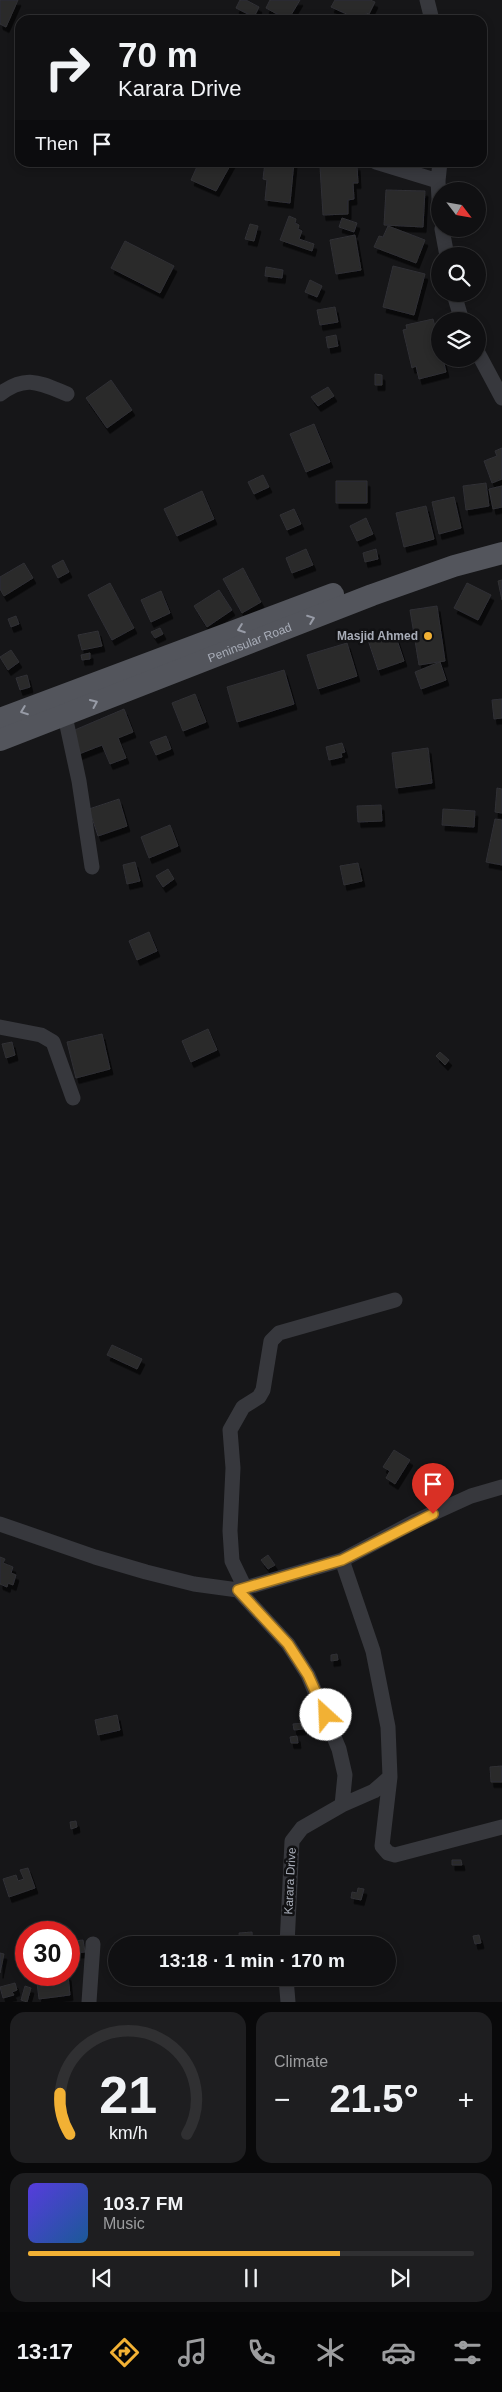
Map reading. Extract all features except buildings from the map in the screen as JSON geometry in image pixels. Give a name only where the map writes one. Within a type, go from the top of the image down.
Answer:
[{"type":"main road","name":"Peninsular Road","points":[[0,720],[372,580],[502,537]]},
{"type":"main road","name":"Peninsular Road","points":[[0,740],[372,595],[454,566],[502,553]]},
{"type":"street","points":[[427,0],[431,15]]},
{"type":"street","points":[[392,167],[438,181],[439,167]]},
{"type":"street","points":[[485,367],[502,398]]},
{"type":"street","points":[[0,394],[24,381],[35,380],[67,394]]},
{"type":"street","points":[[65,716],[79,781],[92,867]]},
{"type":"street","points":[[0,1028],[41,1035],[53,1042],[73,1098]]},
{"type":"street","points":[[342,1806],[345,1774],[339,1749],[308,1675],[288,1644],[242,1589],[232,1561],[230,1531],[233,1468],[230,1430],[243,1407],[260,1396],[263,1390],[271,1341],[279,1333],[395,1300]]},
{"type":"street","points":[[0,1524],[95,1557],[146,1572],[194,1584],[242,1589],[342,1560],[416,1521],[471,1496],[502,1487]]},
{"type":"street","points":[[342,1560],[372,1651],[388,1727],[390,1777],[382,1846],[388,1854],[394,1855],[502,1827]]},
{"type":"street","name":"Karara Drive","points":[[287,1936],[292,1841],[302,1828],[374,1790],[390,1777]]},
{"type":"street","points":[[89,2002],[93,1944]]},
{"type":"street","points":[[287,1986],[288,2002]]},
{"type":"place","name":"Masjid Ahmed","points":[[428,636]]},
{"type":"route","points":[[326,1715],[308,1675],[288,1644],[238,1590],[342,1560],[433,1514]]}]
